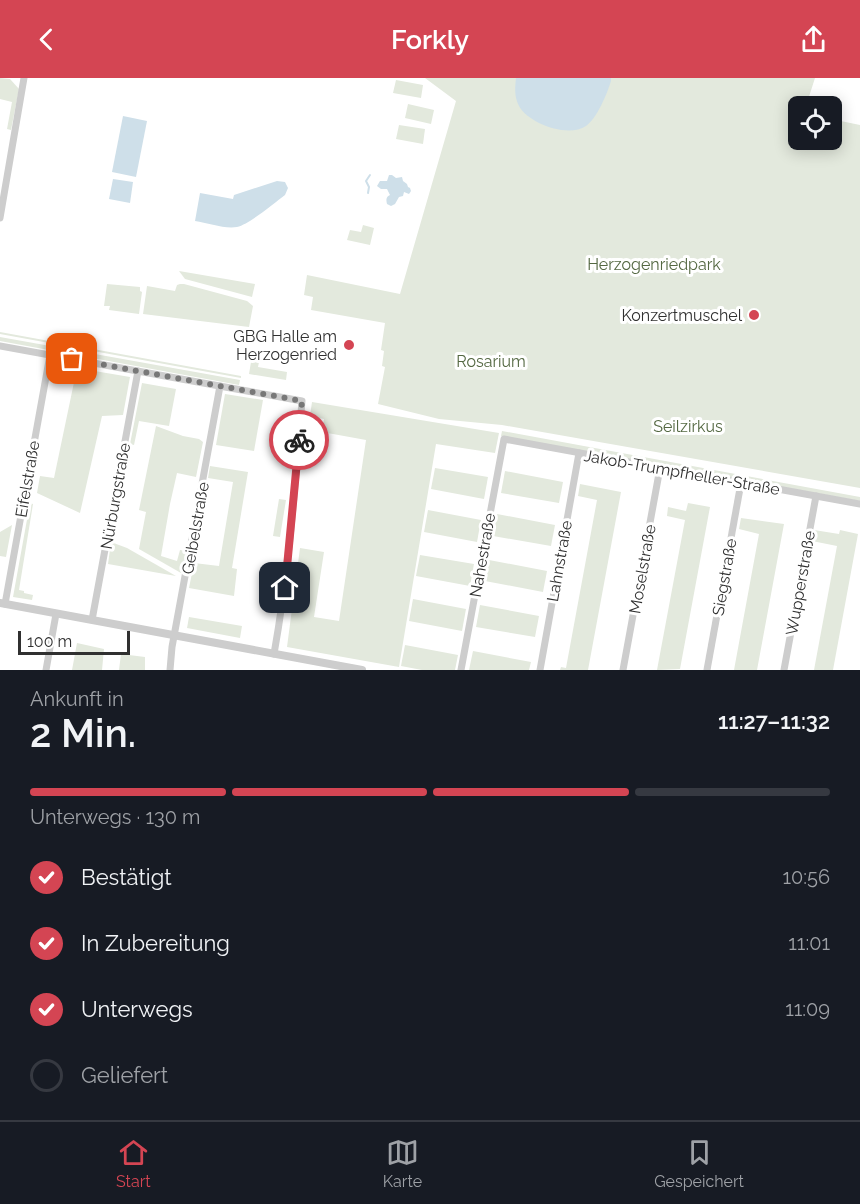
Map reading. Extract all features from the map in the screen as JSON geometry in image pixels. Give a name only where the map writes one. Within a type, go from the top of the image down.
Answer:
[{"type":"street","points":[[0,218],[24,78]]},
{"type":"street","points":[[0,346],[302,401],[290,547],[274,654]]},
{"type":"street","name":"Eifelstraße","points":[[2,603],[50,355]]},
{"type":"street","name":"Nürburgstraße","points":[[92,620],[138,371]]},
{"type":"street","name":"Geibelstraße","points":[[171,670],[174,639],[220,386]]},
{"type":"street","name":"Jakob-Trumpfheller-Straße","points":[[504,439],[860,504]]},
{"type":"street","name":"Nahestraße","points":[[461,670],[504,439]]},
{"type":"street","name":"Lahnstraße","points":[[540,670],[579,453]]},
{"type":"street","name":"Moselstraße","points":[[623,670],[660,468]]},
{"type":"street","name":"Siegstraße","points":[[707,670],[741,483]]},
{"type":"street","name":"Wupperstraße","points":[[784,670],[816,496]]},
{"type":"street","points":[[2,603],[174,639],[362,670]]},
{"type":"street","points":[[46,670],[56,614]]},
{"type":"green space","points":[[0,78],[10,79],[19,89],[11,130],[7,129],[12,102],[0,99]]},
{"type":"green space","name":"Herzogenriedpark","points":[[425,78],[815,78],[809,96],[788,96],[788,150],[842,150],[842,121],[860,125],[860,488],[502,425],[439,419],[378,404],[385,367],[382,366],[384,351],[381,350],[385,323],[311,310],[313,297],[304,295],[307,275],[400,294],[456,101]]},
{"type":"green space","points":[[396,80],[423,85],[421,98],[393,93]]},
{"type":"green space","points":[[408,104],[434,110],[431,124],[405,118]]},
{"type":"green space","points":[[399,125],[425,129],[423,144],[396,139]]},
{"type":"green space","points":[[363,225],[374,228],[370,245],[347,240],[350,230],[361,232]]},
{"type":"green space","points":[[179,271],[255,284],[252,297],[185,279]]},
{"type":"green space","points":[[107,284],[140,287],[142,292],[139,314],[109,310],[110,306],[104,306]]},
{"type":"green space","points":[[177,285],[247,301],[253,306],[249,327],[143,314],[147,286],[175,291]]},
{"type":"green space","points":[[0,332],[241,376],[241,378],[0,334]]},
{"type":"green space","points":[[0,337],[240,380],[239,385],[0,341]]},
{"type":"green space","points":[[253,350],[261,352],[258,367],[287,372],[286,380],[249,374]]},
{"type":"green space","points":[[77,368],[130,377],[123,415],[102,416],[80,513],[37,493],[40,476],[54,478]]},
{"type":"green space","points":[[142,383],[176,389],[169,426],[139,421],[134,445],[130,444]]},
{"type":"green space","points":[[225,394],[263,400],[254,451],[216,445]]},
{"type":"green space","points":[[312,402],[499,433],[495,453],[436,444],[399,667],[287,647],[300,548],[324,552],[314,617],[339,621],[366,440],[322,432],[324,419],[310,416]]},
{"type":"green space","points":[[156,426],[203,442],[196,477],[177,473],[161,556],[177,561],[180,550],[186,551],[181,573],[139,549],[146,512],[139,510]]},
{"type":"green space","points":[[502,431],[860,497],[860,501],[501,436]]},
{"type":"green space","points":[[210,466],[248,472],[232,568],[237,569],[234,596],[189,588],[194,563],[219,566],[233,482],[208,478]]},
{"type":"green space","points":[[435,468],[488,477],[484,499],[431,489]]},
{"type":"green space","points":[[505,471],[563,482],[559,503],[501,493]]},
{"type":"green space","points":[[580,484],[621,492],[588,670],[560,670],[561,667],[566,668],[597,500],[578,496]]},
{"type":"green space","points":[[279,499],[286,500],[280,537],[273,536]]},
{"type":"green space","points":[[30,503],[33,504],[19,590],[33,595],[32,600],[13,597]]},
{"type":"green space","points":[[688,503],[710,507],[680,669],[657,670],[685,520],[667,516],[668,507],[686,511]]},
{"type":"green space","points":[[428,510],[481,520],[477,542],[424,532]]},
{"type":"green space","points":[[497,514],[555,525],[551,546],[493,536]]},
{"type":"green space","points":[[741,518],[784,524],[757,670],[734,670],[759,534],[739,529]]},
{"type":"green space","points":[[12,525],[6,557],[0,556],[0,532]]},
{"type":"green space","points":[[814,530],[839,534],[840,530],[858,534],[833,670],[814,670],[837,546],[812,541]]},
{"type":"green space","points":[[111,542],[127,548],[176,576],[108,564]]},
{"type":"green space","points":[[420,555],[474,564],[470,586],[416,576]]},
{"type":"green space","points":[[489,560],[547,571],[543,592],[485,581]]},
{"type":"green space","points":[[413,599],[466,609],[462,631],[409,621]]},
{"type":"green space","points":[[480,605],[539,616],[535,637],[476,627]]},
{"type":"green space","points":[[189,617],[242,626],[240,638],[187,628]]},
{"type":"green space","points":[[77,643],[104,649],[102,670],[72,670]]},
{"type":"green space","points":[[405,645],[458,655],[455,670],[422,670],[401,666]]},
{"type":"green space","points":[[473,651],[531,662],[529,670],[469,670]]},
{"type":"green space","points":[[121,654],[145,657],[145,670],[119,670]]},
{"type":"shaded area","points":[[516,78],[611,78],[611,81],[601,105],[586,126],[560,130],[540,123],[524,113],[516,99]]},
{"type":"shaded area","points":[[123,116],[147,121],[136,177],[112,172]]},
{"type":"shaded area","points":[[389,175],[396,178],[402,177],[411,191],[409,194],[404,192],[403,196],[391,206],[387,204],[387,198],[390,195],[387,189],[377,186],[380,181],[387,181]]},
{"type":"shaded area","points":[[113,179],[133,182],[130,203],[109,199]]},
{"type":"shaded area","points":[[277,181],[285,182],[288,188],[285,195],[242,225],[227,227],[195,221],[200,193],[233,199],[234,195]]},
{"type":"waterway","points":[[368,193],[369,187],[366,181],[370,175]]},
{"type":"way so far","points":[[72,359],[302,401],[299,440]]},
{"type":"place","name":"Konzertmuschel","points":[[754,315]]},
{"type":"place","name":"GBG Halle am Herzogenried","points":[[349,345]]},
{"type":"route","points":[[285,588],[299,440]]},
{"type":"park label","name":"Rosarium","points":[[491,361]]},
{"type":"park label","name":"Seilzirkus","points":[[688,426]]}]
